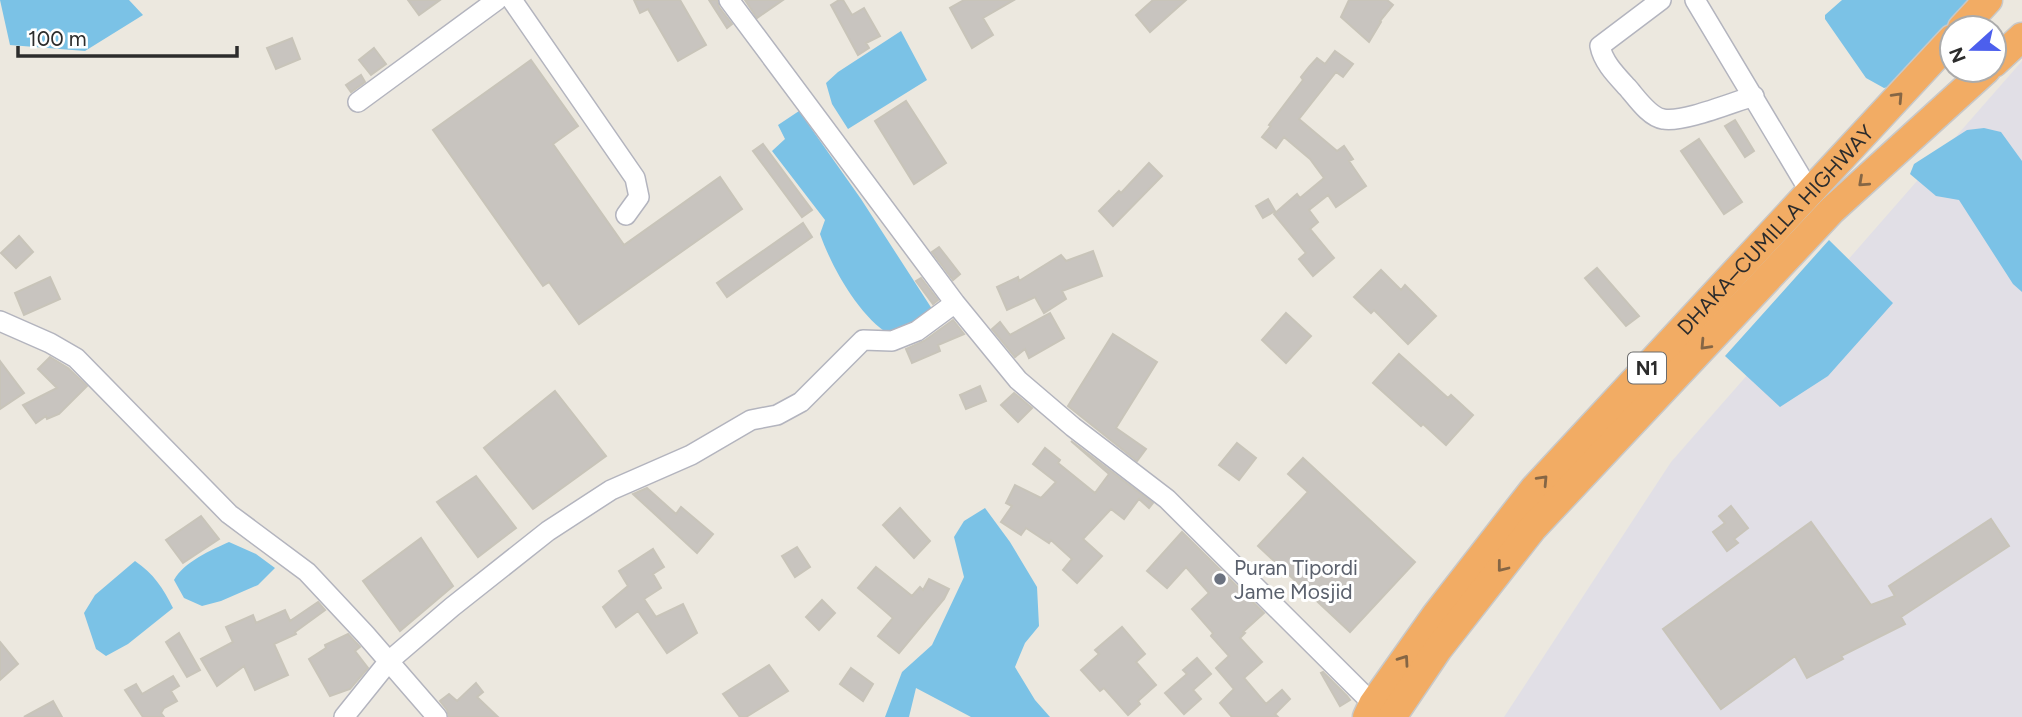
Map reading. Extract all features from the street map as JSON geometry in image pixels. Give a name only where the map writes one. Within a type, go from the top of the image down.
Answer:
[{"type":"highway","points":[[1975,14],[1988,0]]},
{"type":"highway","points":[[2008,50],[2022,37]]},
{"type":"highway","name":"DHAKA–CUMILLA HIGHWAY","points":[[1374,714],[1436,615],[1534,489],[1938,54]]},
{"type":"highway","name":"DHAKA–CUMILLA HIGHWAY","points":[[1374,714],[1438,649],[1532,529],[1832,210],[1971,84]]},
{"type":"street","points":[[358,102],[496,0]]},
{"type":"street","points":[[512,0],[635,178],[639,197],[626,215]]},
{"type":"street","points":[[729,0],[956,303],[1018,380],[1073,427],[1167,499],[1374,714]]},
{"type":"street","points":[[1661,0],[1600,46],[1614,73],[1648,110],[1662,119],[1680,118],[1754,96]]},
{"type":"street","points":[[1695,0],[1810,192]]},
{"type":"street","points":[[344,717],[389,661],[548,531],[611,490],[691,454],[751,420],[777,415],[801,402],[863,340],[892,341],[917,331],[956,303]]},
{"type":"street","points":[[0,321],[50,343],[76,358],[229,514],[307,572],[437,717]]},
{"type":"shaded area","points":[[2022,61],[2022,717],[1504,717],[1671,462],[2002,84],[2008,84],[2008,77]]},
{"type":"water","points":[[0,0],[129,0],[143,15],[85,51],[10,45]]},
{"type":"water","points":[[1842,0],[1976,0],[1962,14],[1938,14],[1938,39],[1892,86],[1884,88],[1866,78],[1825,19],[1825,15]]},
{"type":"water","points":[[901,31],[927,80],[848,129],[832,104],[826,83],[838,72]]},
{"type":"water","points":[[799,111],[861,199],[934,312],[890,335],[857,304],[820,234],[825,220],[772,151],[785,139],[778,125]]},
{"type":"water","points":[[1984,128],[2001,132],[2022,161],[2022,292],[2013,284],[1959,200],[1936,196],[1910,174],[1914,164],[1967,130]]},
{"type":"water","points":[[1829,240],[1893,303],[1828,376],[1780,407],[1725,356]]},
{"type":"water","points":[[985,508],[1010,542],[1037,587],[1039,626],[1025,643],[1015,667],[1035,700],[1050,717],[971,717],[916,688],[909,717],[885,717],[902,672],[932,645],[964,577],[954,537],[964,521]]},
{"type":"water","points":[[229,542],[256,554],[275,568],[258,585],[221,601],[202,606],[184,598],[174,580],[178,574],[199,557]]},
{"type":"water","points":[[135,561],[157,582],[173,608],[128,644],[106,656],[96,649],[84,613],[95,595]]},
{"type":"building","points":[[408,0],[440,0],[419,15]]},
{"type":"building","points":[[634,0],[680,0],[706,45],[678,61],[648,9],[640,13]]},
{"type":"building","points":[[709,0],[717,0],[732,24],[727,28]]},
{"type":"building","points":[[745,0],[783,0],[757,18]]},
{"type":"building","points":[[843,0],[852,15],[864,8],[880,36],[866,43],[869,48],[858,55],[831,5]]},
{"type":"building","points":[[964,0],[1014,0],[983,18],[993,35],[972,48],[950,8]]},
{"type":"building","points":[[1153,0],[1186,0],[1150,32],[1136,15]]},
{"type":"building","points":[[1349,0],[1387,0],[1393,5],[1380,21],[1369,42],[1341,17]]},
{"type":"building","points":[[292,38],[300,59],[276,69],[267,48]]},
{"type":"building","points":[[374,48],[386,64],[371,75],[359,60]]},
{"type":"building","points":[[1335,51],[1353,64],[1343,77],[1336,72],[1299,119],[1337,151],[1344,146],[1353,159],[1349,161],[1366,186],[1336,207],[1328,195],[1309,210],[1318,222],[1310,229],[1334,258],[1313,276],[1299,259],[1306,253],[1274,214],[1297,194],[1300,198],[1324,178],[1310,159],[1284,137],[1276,148],[1262,137],[1303,80],[1301,77],[1309,67],[1317,58],[1325,64]]},
{"type":"building","points":[[531,60],[578,126],[553,144],[624,245],[720,177],[742,209],[579,324],[549,282],[543,286],[433,130]]},
{"type":"building","points":[[361,75],[365,82],[351,92],[346,85]]},
{"type":"building","points":[[906,101],[946,163],[914,184],[875,121]]},
{"type":"building","points":[[1735,120],[1754,151],[1745,157],[1725,126]]},
{"type":"building","points":[[1699,139],[1742,202],[1724,214],[1681,151]]},
{"type":"building","points":[[763,144],[812,210],[802,217],[753,151]]},
{"type":"building","points":[[1149,163],[1162,176],[1113,226],[1099,211],[1119,191],[1121,193]]},
{"type":"building","points":[[1268,199],[1275,211],[1263,218],[1256,206]]},
{"type":"building","points":[[803,223],[812,237],[727,297],[717,283]]},
{"type":"building","points":[[19,236],[33,252],[16,268],[1,253]]},
{"type":"building","points":[[939,247],[960,274],[953,280],[932,252]]},
{"type":"building","points":[[1093,251],[1102,276],[1062,291],[1066,299],[1044,313],[1035,297],[1007,310],[997,287],[1018,277],[1019,281],[1061,255],[1066,261]]},
{"type":"building","points":[[1597,268],[1639,316],[1626,326],[1585,278]]},
{"type":"building","points":[[1381,270],[1401,290],[1405,285],[1436,316],[1408,344],[1374,310],[1371,313],[1354,297]]},
{"type":"building","points":[[50,277],[60,299],[24,315],[15,293]]},
{"type":"building","points":[[921,278],[938,300],[933,304],[916,281]]},
{"type":"building","points":[[1050,313],[1064,338],[1029,358],[1025,349],[1015,357],[992,329],[1000,322],[1010,335]]},
{"type":"building","points":[[1286,313],[1311,336],[1286,363],[1262,340]]},
{"type":"building","points":[[953,320],[964,334],[938,345],[940,351],[912,363],[906,349],[924,341]]},
{"type":"building","points":[[1113,334],[1157,362],[1116,428],[1146,449],[1137,461],[1068,406]]},
{"type":"building","points":[[1399,354],[1448,398],[1451,395],[1473,415],[1446,445],[1373,383]]},
{"type":"building","points":[[50,357],[68,368],[87,386],[59,414],[47,419],[46,416],[36,423],[23,405],[57,388],[38,369]]},
{"type":"building","points":[[0,361],[24,393],[0,409]]},
{"type":"building","points":[[980,386],[986,401],[966,409],[960,395]]},
{"type":"building","points":[[555,391],[606,456],[533,509],[484,448]]},
{"type":"building","points":[[1014,393],[1032,408],[1018,422],[1001,405]]},
{"type":"building","points":[[1071,441],[1153,503],[1149,508],[1139,499],[1124,519],[1111,509],[1083,539],[1102,556],[1077,583],[1063,570],[1072,559],[1051,540],[1049,543],[1026,528],[1021,535],[1001,522],[1012,506],[1006,503],[1015,485],[1041,498],[1056,482],[1033,464],[1045,448],[1060,460],[1058,463],[1095,493],[1109,474]]},
{"type":"building","points":[[1237,443],[1256,458],[1239,480],[1219,465]]},
{"type":"building","points":[[1303,458],[1415,562],[1350,632],[1258,546],[1308,492],[1288,474]]},
{"type":"building","points":[[476,476],[516,528],[478,557],[437,502]]},
{"type":"building","points":[[647,488],[676,514],[681,507],[713,534],[697,553],[633,494]]},
{"type":"building","points":[[1731,506],[1748,528],[1734,539],[1738,543],[1727,551],[1713,532],[1725,523],[1719,516]]},
{"type":"building","points":[[900,508],[930,541],[914,558],[883,525]]},
{"type":"building","points":[[201,516],[219,539],[183,563],[166,540]]},
{"type":"building","points":[[1991,519],[2009,546],[1901,617],[1905,624],[1841,656],[1843,659],[1807,678],[1795,656],[1721,709],[1663,629],[1811,522],[1871,605],[1895,596],[1889,586]]},
{"type":"building","points":[[1182,532],[1264,613],[1240,638],[1262,662],[1244,678],[1266,704],[1282,690],[1290,699],[1275,714],[1278,717],[1232,717],[1220,703],[1234,689],[1216,668],[1229,656],[1192,609],[1209,593],[1186,567],[1167,588],[1147,571]]},
{"type":"building","points":[[421,538],[453,586],[400,631],[363,581]]},
{"type":"building","points":[[797,547],[810,567],[795,577],[782,556]]},
{"type":"building","points":[[653,549],[664,567],[653,574],[661,588],[644,599],[656,617],[683,604],[697,633],[667,653],[638,611],[616,627],[603,607],[628,586],[619,571]]},
{"type":"building","points":[[876,567],[912,596],[920,587],[923,590],[929,579],[949,589],[944,599],[899,653],[878,636],[893,618],[858,588]]},
{"type":"building","points":[[822,600],[835,613],[819,630],[806,617]]},
{"type":"building","points":[[318,602],[325,610],[295,632],[296,634],[274,644],[288,675],[255,690],[244,666],[217,686],[201,659],[233,642],[226,627],[253,615],[256,623],[285,610],[290,621]]},
{"type":"building","points":[[1122,627],[1145,654],[1136,662],[1156,685],[1138,701],[1140,704],[1128,715],[1104,688],[1100,691],[1081,670],[1099,654],[1095,650]]},
{"type":"building","points":[[179,633],[200,670],[187,677],[166,642]]},
{"type":"building","points":[[348,634],[360,647],[355,651],[368,668],[350,689],[330,696],[309,659],[326,648],[325,645]]},
{"type":"building","points":[[0,642],[18,664],[0,680]]},
{"type":"building","points":[[1197,658],[1211,674],[1193,690],[1201,699],[1184,714],[1165,693],[1187,674],[1183,670]]},
{"type":"building","points":[[769,665],[788,691],[746,717],[740,717],[723,694]]},
{"type":"building","points":[[851,668],[873,684],[863,701],[840,684]]},
{"type":"building","points":[[1321,673],[1350,700],[1340,706]]},
{"type":"building","points":[[173,676],[179,686],[171,691],[177,701],[164,708],[161,713],[164,717],[143,717],[125,690],[136,684],[142,694]]},
{"type":"building","points":[[476,683],[483,692],[477,697],[498,717],[449,717],[440,701],[449,694],[457,701]]},
{"type":"building","points":[[53,701],[62,717],[24,717]]},
{"type":"place","name":"Puran Tipordi Jame Mosjid","points":[[1220,579]]}]
